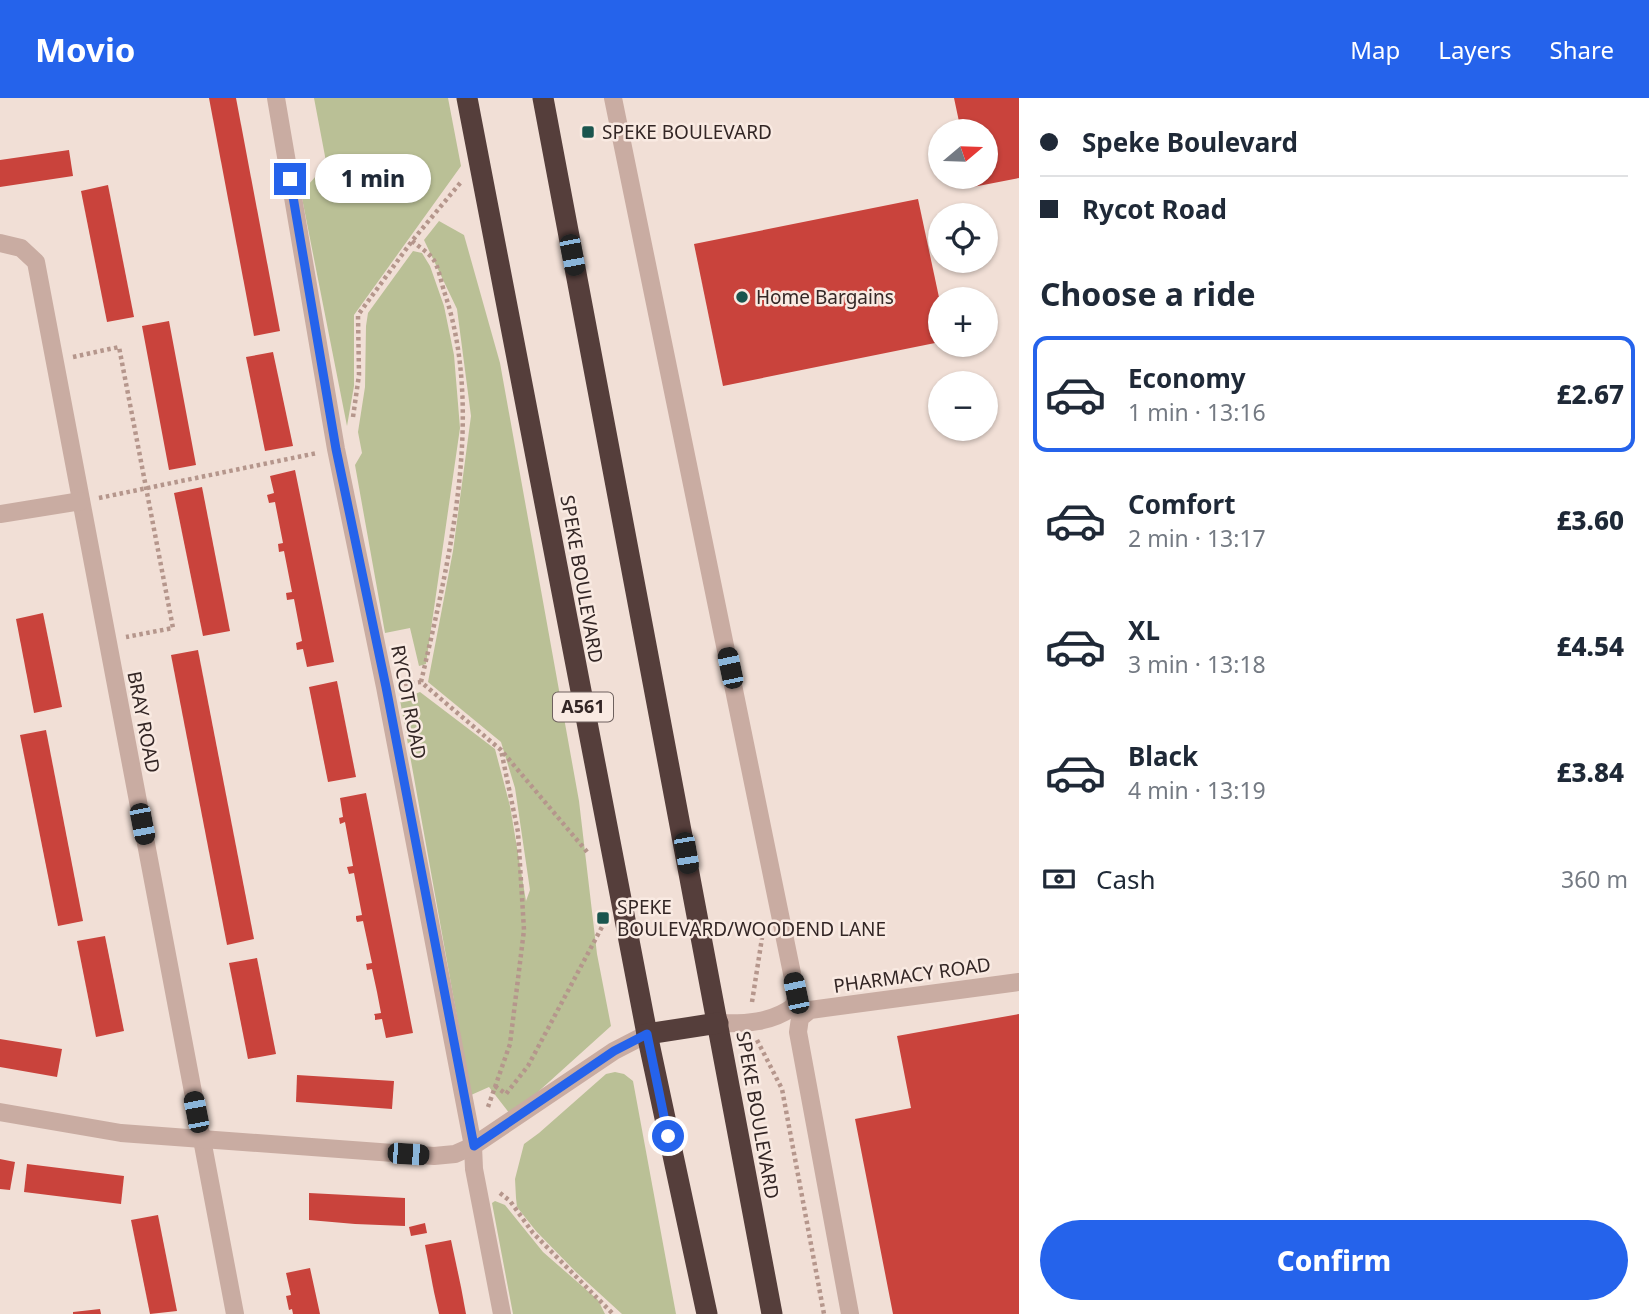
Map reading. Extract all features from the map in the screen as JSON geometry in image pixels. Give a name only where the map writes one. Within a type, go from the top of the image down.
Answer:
[{"type":"highway","name":"SPEKE BOULEVARD","points":[[467,98],[647,1034],[706,1314]]},
{"type":"highway","name":"SPEKE BOULEVARD","points":[[543,98],[772,1314]]},
{"type":"highway","points":[[647,1034],[718,1023]]},
{"type":"street","name":"RYCOT ROAD","points":[[276,98],[336,449],[386,687],[474,1146],[474,1169],[502,1314]]},
{"type":"street","points":[[613,98],[796,993],[794,1006],[786,1013],[749,1024],[718,1023]]},
{"type":"street","name":"BRAY ROAD","points":[[0,243],[21,248],[36,262],[235,1314]]},
{"type":"street","points":[[0,514],[81,501]]},
{"type":"street","name":"PHARMACY ROAD","points":[[850,1314],[798,1032],[800,1018],[810,1010],[1019,982]]},
{"type":"street","points":[[0,1112],[121,1133],[434,1156],[455,1154],[474,1146],[614,1051],[647,1034]]},
{"type":"path","points":[[412,241],[433,259],[452,317],[461,376],[464,432],[445,577],[421,682]]},
{"type":"path","points":[[55,361],[119,347],[147,488],[173,628],[107,640]]},
{"type":"path","points":[[386,687],[421,682],[501,750],[590,856]]},
{"type":"path","points":[[486,1110],[510,1044],[524,930],[518,832],[501,750]]},
{"type":"path","points":[[495,1086],[506,1094],[528,1066],[603,925]]},
{"type":"path","points":[[474,1169],[510,1201],[533,1233],[613,1314]]},
{"type":"green space","points":[[314,98],[448,98],[461,166],[354,315],[354,386],[347,426],[301,193],[316,176],[328,172]]},
{"type":"green space","points":[[439,221],[464,235],[500,363],[579,801],[597,954],[611,1026],[519,1109],[510,1114],[489,1087],[471,1095],[400,700],[420,692],[495,749],[510,806],[526,901],[530,890],[515,788],[501,742],[428,682],[453,551],[471,416],[457,309],[424,240]]},
{"type":"green space","points":[[413,251],[422,253],[430,266],[444,306],[454,355],[460,428],[426,664],[419,666],[410,628],[385,633],[355,465],[362,453],[358,432],[365,387],[368,313]]},
{"type":"green space","points":[[606,1074],[624,1074],[633,1081],[676,1314],[622,1314],[576,1272],[517,1207],[515,1179],[524,1144]]},
{"type":"green space","points":[[495,1201],[505,1205],[543,1252],[598,1300],[605,1314],[513,1314],[492,1203]]},
{"type":"building","points":[[209,98],[236,98],[280,331],[254,336]]},
{"type":"building","points":[[954,98],[1019,98],[1019,178],[998,182],[998,119],[958,119]]},
{"type":"building","points":[[69,150],[73,176],[0,187],[0,160]]},
{"type":"building","points":[[108,185],[134,317],[107,322],[81,191]]},
{"type":"building","points":[[918,199],[928,246],[928,273],[934,273],[937,287],[928,287],[928,344],[723,386],[694,244]]},
{"type":"building","points":[[169,321],[196,465],[169,470],[142,326]]},
{"type":"building","points":[[273,352],[293,446],[265,451],[246,357]]},
{"type":"building","points":[[295,470],[334,662],[307,667],[303,649],[297,650],[296,643],[302,641],[294,599],[287,600],[286,593],[292,592],[284,551],[279,552],[278,544],[283,543],[275,502],[269,503],[267,495],[274,493],[270,476]]},
{"type":"building","points":[[202,487],[230,631],[203,636],[174,493]]},
{"type":"building","points":[[43,613],[62,707],[34,713],[16,619]]},
{"type":"building","points":[[198,650],[254,939],[227,945],[171,655]]},
{"type":"building","points":[[337,681],[356,777],[328,782],[309,687]]},
{"type":"building","points":[[46,730],[83,921],[58,926],[20,735]]},
{"type":"building","points":[[366,793],[413,1033],[386,1038],[382,1019],[375,1020],[374,1014],[381,1013],[372,969],[367,970],[366,964],[372,963],[363,921],[357,922],[356,919],[356,916],[362,915],[354,873],[349,874],[347,867],[353,866],[345,822],[340,824],[339,818],[343,817],[340,798]]},
{"type":"building","points":[[105,936],[124,1031],[96,1037],[77,941]]},
{"type":"building","points":[[257,958],[276,1054],[248,1059],[229,963]]},
{"type":"building","points":[[1019,1014],[1019,1314],[893,1314],[855,1119],[911,1108],[897,1036]]},
{"type":"building","points":[[0,1039],[62,1049],[57,1077],[0,1067]]},
{"type":"building","points":[[297,1075],[394,1081],[392,1109],[296,1102]]},
{"type":"building","points":[[0,1159],[15,1162],[10,1190],[0,1189]]},
{"type":"building","points":[[27,1164],[124,1176],[121,1204],[24,1192]]},
{"type":"building","points":[[309,1193],[405,1198],[405,1226],[309,1220]]},
{"type":"building","points":[[158,1215],[177,1311],[150,1314],[131,1220]]},
{"type":"building","points":[[425,1223],[427,1233],[411,1236],[409,1227]]},
{"type":"building","points":[[451,1240],[466,1314],[439,1314],[434,1292],[425,1245]]},
{"type":"building","points":[[310,1268],[320,1314],[293,1314],[292,1309],[289,1310],[286,1296],[291,1295],[286,1273]]},
{"type":"building","points":[[100,1309],[101,1314],[73,1314],[73,1312]]},
{"type":"place","name":"SPEKE BOULEVARD","points":[[588,132]]},
{"type":"place","name":"Home Bargains","points":[[742,297]]},
{"type":"place","name":"SPEKE BOULEVARD/WOODEND LANE","points":[[603,918]]},
{"type":"route","points":[[290,179],[336,449],[386,687],[474,1146],[614,1051],[647,1034],[668,1136]]}]
